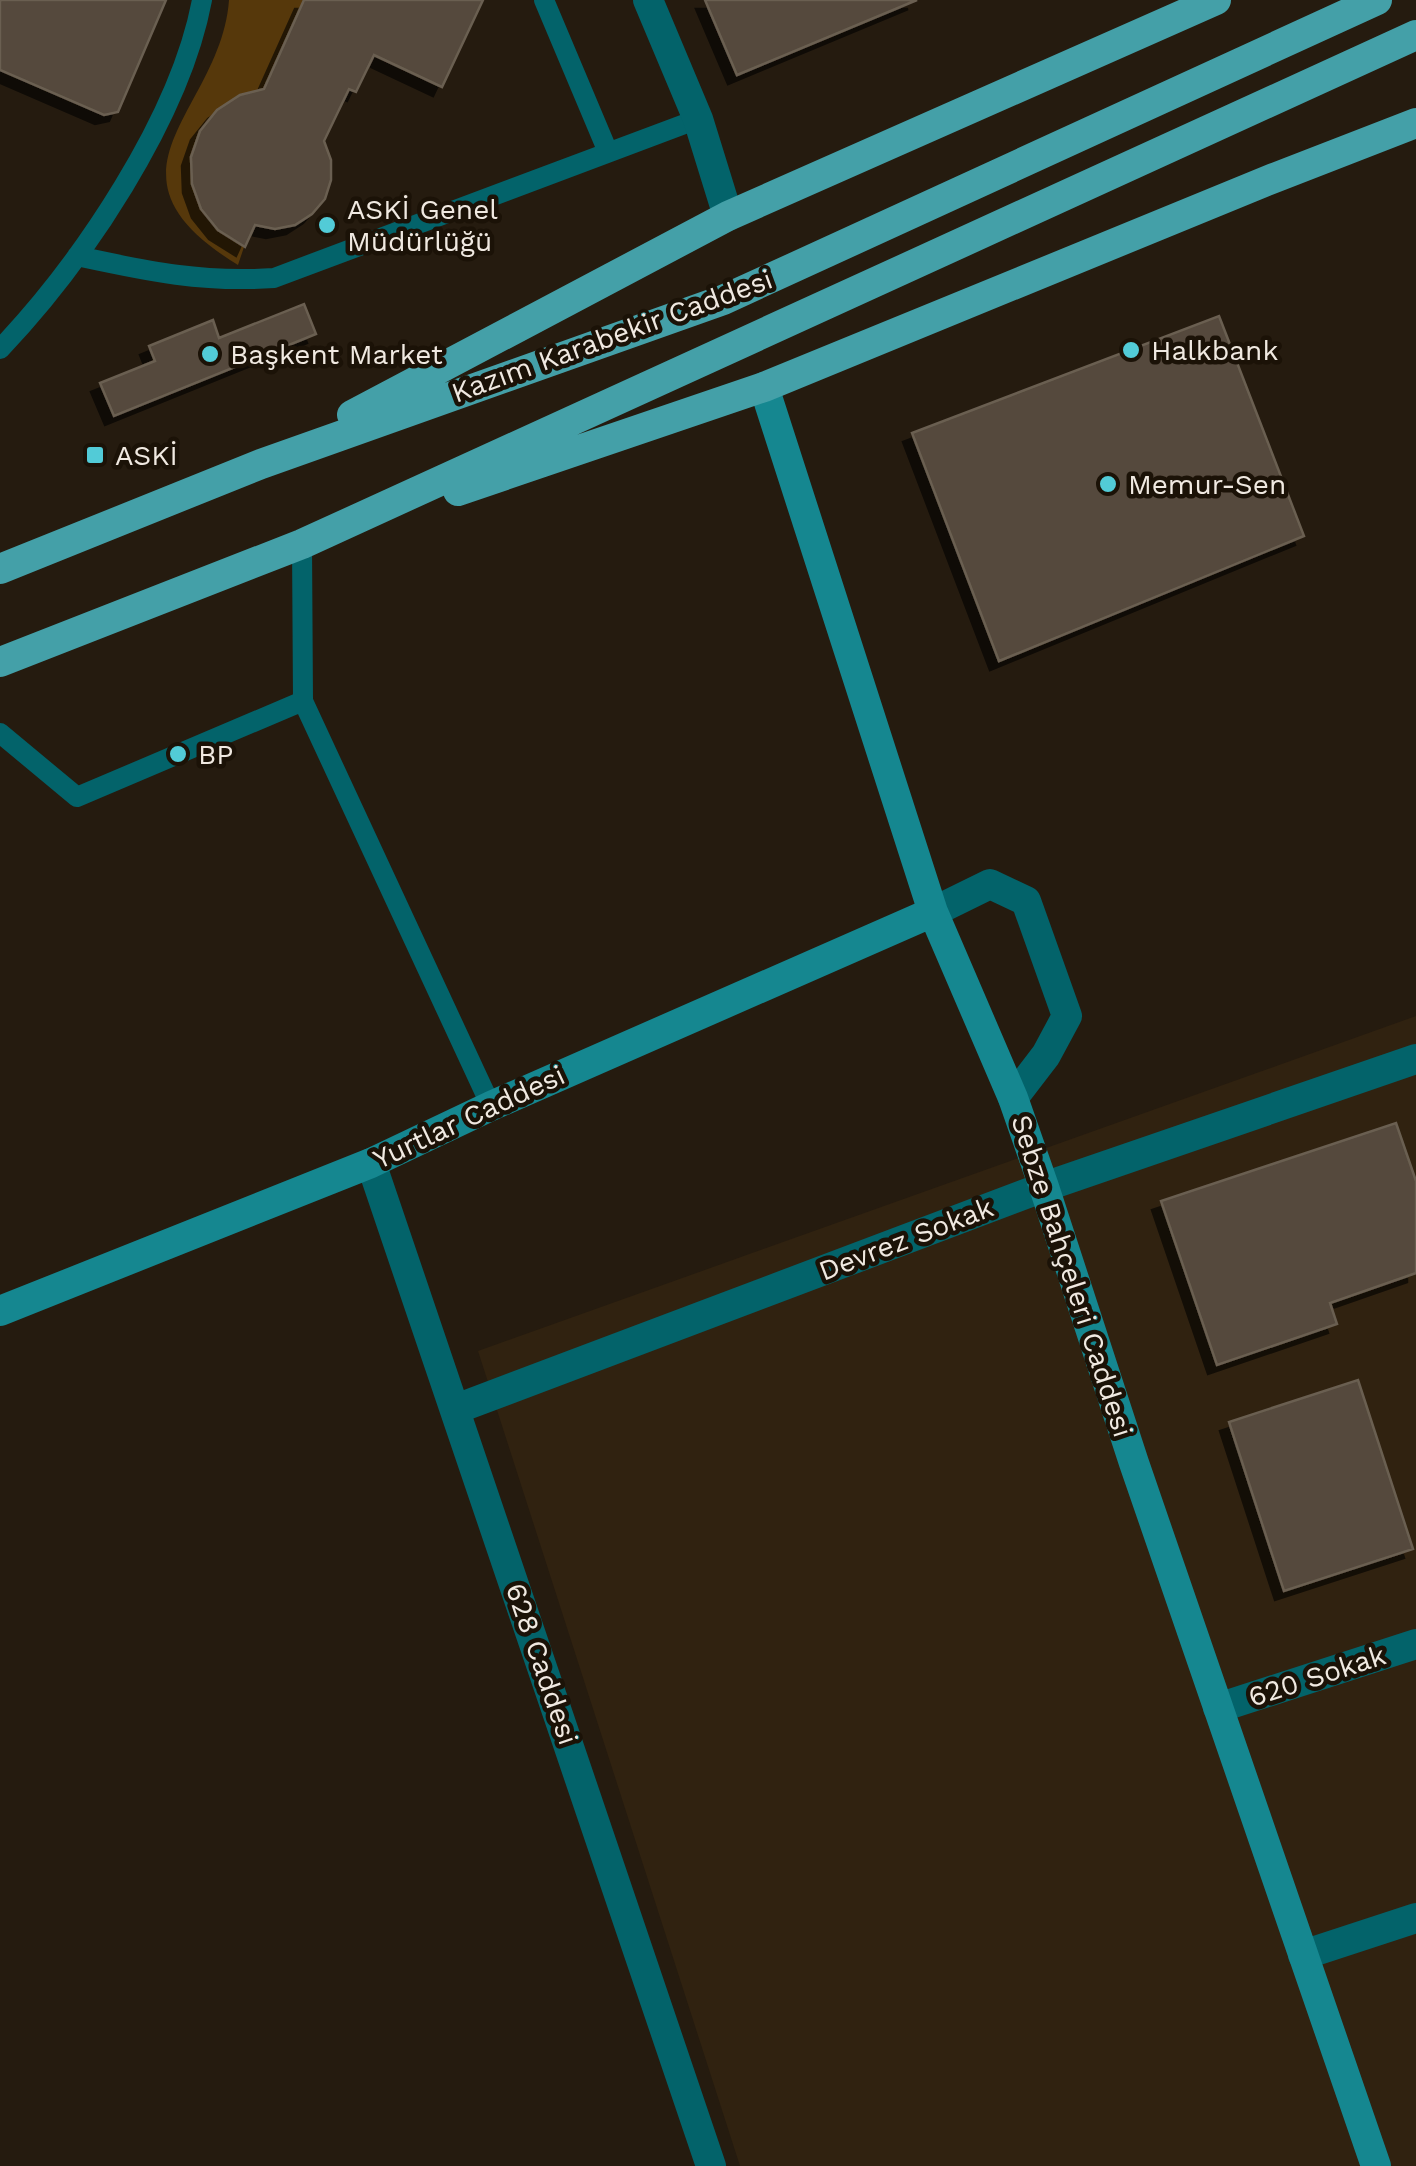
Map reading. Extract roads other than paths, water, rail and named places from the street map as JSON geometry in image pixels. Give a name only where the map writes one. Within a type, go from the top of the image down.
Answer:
[{"type":"main road","points":[[261,464],[728,216],[1216,0]]},
{"type":"main road","name":"Kazım Karabekir Caddesi","points":[[0,569],[261,464],[723,300],[1376,0]]},
{"type":"main road","name":"Kazım Karabekir Caddesi","points":[[302,544],[1416,34]]},
{"type":"main road","name":"Kazım Karabekir Caddesi","points":[[0,662],[302,544],[764,388],[1416,123]]},
{"type":"street","points":[[648,0],[698,118],[728,216]]},
{"type":"street","name":"Sebze Bahçeleri Caddesi","points":[[764,388],[933,912],[1013,1098],[1376,2166]]},
{"type":"street","points":[[933,912],[990,884],[1026,901],[1066,1016],[1046,1055],[1013,1098]]},
{"type":"street","name":"Yurtlar Caddesi","points":[[0,1311],[371,1162],[933,912]]},
{"type":"street","name":"Devrez Sokak","points":[[456,1408],[1044,1187],[1416,1059]]},
{"type":"street","name":"628 Caddesi","points":[[371,1162],[711,2166]]},
{"type":"street","name":"620 Sokak","points":[[1218,1708],[1416,1644]]},
{"type":"street","points":[[1303,1955],[1416,1918]]},
{"type":"lane","points":[[0,349],[52,292],[115,201],[165,106],[196,31],[202,0]]},
{"type":"lane","points":[[544,0],[608,152]]},
{"type":"lane","points":[[77,256],[172,276],[224,282],[274,278],[698,118]]},
{"type":"lane","points":[[302,544],[303,701],[491,1106]]},
{"type":"lane","points":[[0,733],[77,797],[303,701]]},
{"type":"place","name":"ASKİ Genel Müdürlüğü","points":[[327,225]]},
{"type":"place","name":"Halkbank","points":[[1131,350]]},
{"type":"place","name":"Başkent Market","points":[[210,354]]},
{"type":"place","name":"ASKİ","points":[[95,455]]},
{"type":"place","name":"Memur-Sen","points":[[1108,484]]},
{"type":"place","name":"BP","points":[[178,754]]}]
